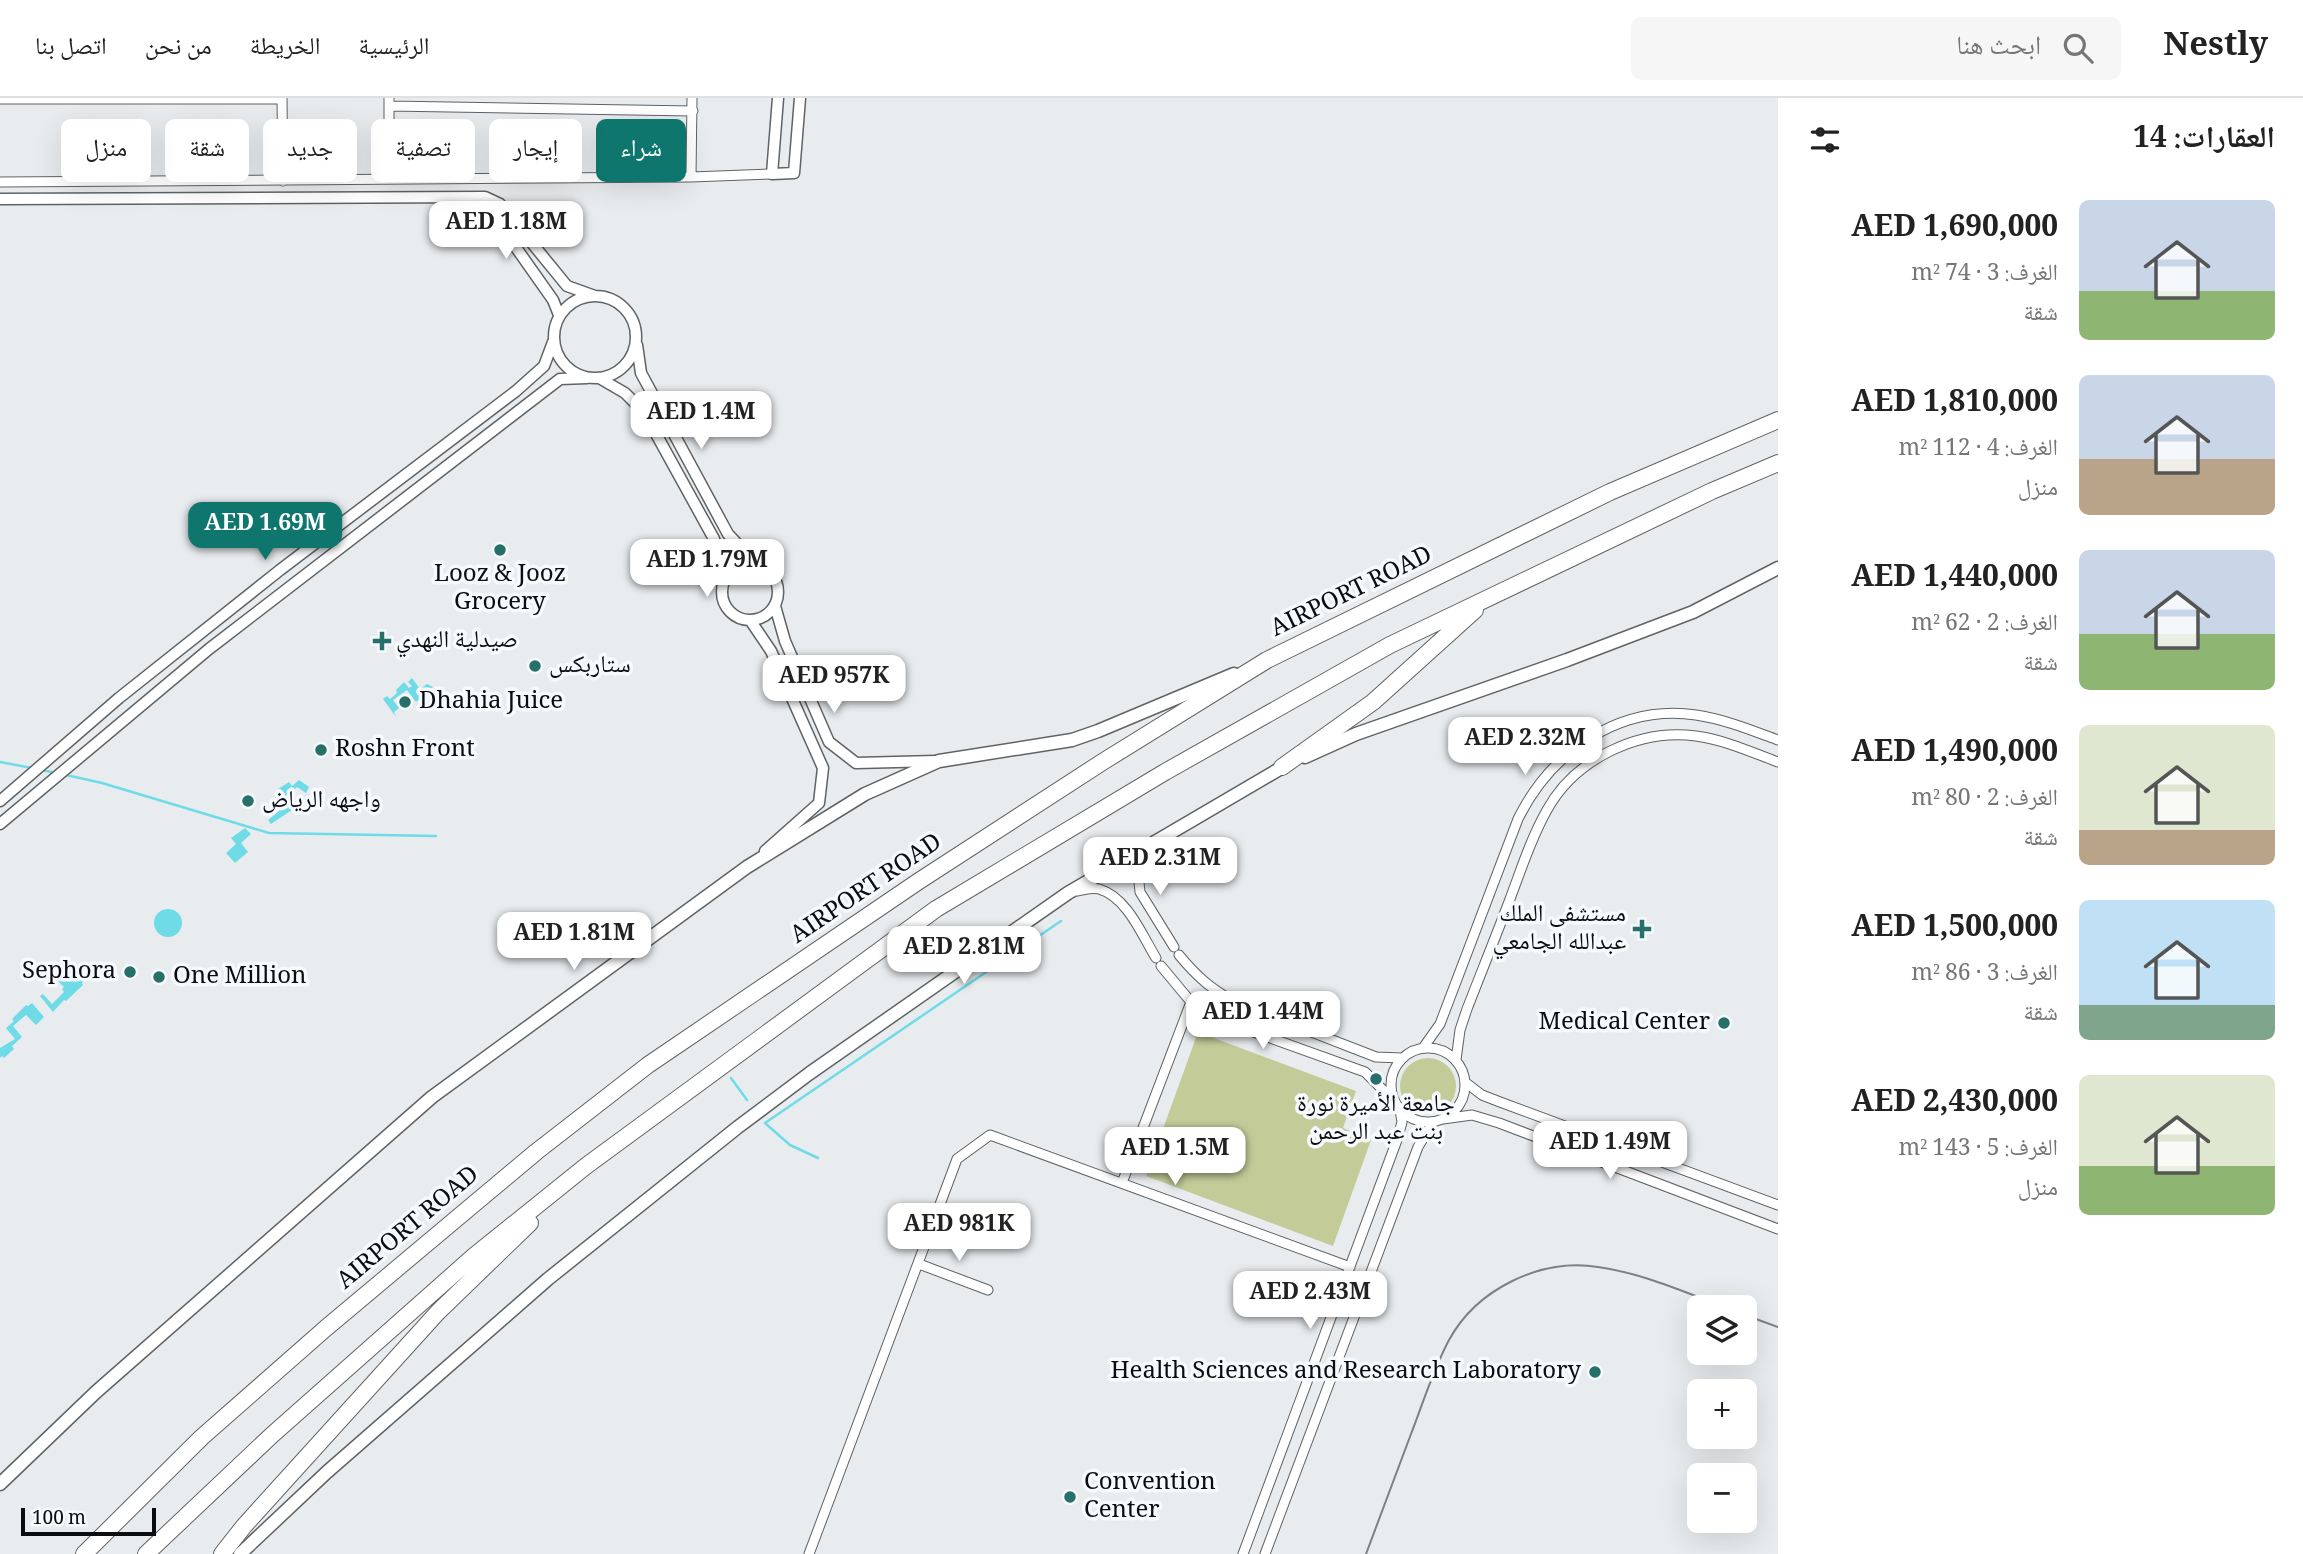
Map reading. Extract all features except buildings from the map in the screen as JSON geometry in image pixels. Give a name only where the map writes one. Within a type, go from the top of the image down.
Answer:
[{"type":"highway","name":"AIRPORT ROAD","points":[[146,1554],[272,1434],[474,1256],[927,895],[1104,761],[1266,660],[1610,492],[1778,420]]},
{"type":"highway","name":"AIRPORT ROAD","points":[[84,1554],[202,1437],[326,1328],[536,1152],[648,1065],[927,895],[1165,772],[1390,645],[1712,491],[1778,463]]},
{"type":"highway","points":[[1282,767],[1373,702],[1488,599]]},
{"type":"highway","points":[[222,1554],[244,1525],[438,1312],[594,1160]]},
{"type":"main road","points":[[240,1554],[327,1472],[508,1314],[650,1197],[810,1073],[1068,893],[1282,767],[1356,734],[1567,660],[1693,612],[1778,568]]},
{"type":"main road","points":[[0,1484],[96,1392],[432,1097],[747,867],[865,794],[939,761],[1072,740],[1266,660]]},
{"type":"street","points":[[691,177],[692,98]]},
{"type":"street","points":[[772,174],[778,98]]},
{"type":"street","points":[[475,178],[691,177],[794,173],[800,98]]},
{"type":"street","points":[[0,99],[282,99],[282,119]]},
{"type":"street","points":[[389,102],[693,111]]},
{"type":"street","points":[[0,182],[263,181]]},
{"type":"street","points":[[464,197],[493,215],[553,300],[559,316]]},
{"type":"street","points":[[0,199],[485,197],[500,204],[567,286],[608,298],[621,305],[630,315],[635,328],[641,373],[728,534],[756,564],[770,571],[776,579],[779,588],[775,606],[785,641],[829,742],[856,763],[939,761]]},
{"type":"street","points":[[0,801],[119,698],[281,570],[516,391],[544,366],[559,316],[569,305],[581,298],[594,296]]},
{"type":"street","points":[[553,342],[564,366],[587,378]]},
{"type":"street","points":[[0,824],[209,649],[560,379],[601,379],[614,375],[633,355],[636,342]]},
{"type":"street","points":[[601,379],[625,393],[644,412],[714,539],[725,579],[722,592],[727,609],[734,616],[750,620],[762,618],[775,606]]},
{"type":"street","points":[[725,579],[735,568],[744,564],[756,564]]},
{"type":"street","points":[[747,867],[820,803],[823,768],[771,651],[750,620]]},
{"type":"street","points":[[1423,1048],[1440,1024],[1518,819],[1528,798],[1556,763],[1605,731],[1634,720],[1662,715],[1695,715],[1721,720],[1778,740]]},
{"type":"street","points":[[1456,1060],[1460,1030],[1467,1009],[1538,828],[1557,794],[1573,777],[1592,762],[1627,744],[1676,735],[1714,740],[1778,762]]},
{"type":"street","points":[[1149,845],[1138,873],[1140,892],[1176,951],[1199,979],[1225,998],[1242,1005],[1376,1057],[1402,1058]]},
{"type":"street","points":[[1068,893],[1096,887],[1110,893],[1125,908],[1159,962],[1191,1002],[1237,1026],[1365,1072],[1410,1117],[1421,1122],[1472,1115],[1499,1123],[1778,1229]]},
{"type":"street","points":[[1122,1184],[1191,1002]]},
{"type":"street","points":[[1243,1554],[1397,1140],[1402,1122],[1391,1090],[1395,1067],[1412,1051],[1435,1048],[1456,1060],[1462,1070],[1465,1093],[1461,1104],[1453,1113],[1438,1121],[1418,1147],[1265,1554]]},
{"type":"street","points":[[1465,1082],[1482,1095],[1778,1205]]},
{"type":"street","points":[[809,1554],[957,1159],[990,1135],[1350,1267]]},
{"type":"street","points":[[919,1264],[988,1290]]},
{"type":"green space","points":[[1198,1032],[1356,1091],[1343,1128],[1371,1140],[1333,1246],[1146,1176]]},
{"type":"green space","points":[[1428,1058],[1439,1060],[1448,1066],[1454,1075],[1454,1097],[1448,1106],[1439,1112],[1428,1114],[1417,1112],[1408,1106],[1402,1097],[1400,1086],[1402,1075],[1408,1066],[1417,1060]]},
{"type":"water","points":[[412,678],[420,689],[427,684],[433,687],[416,702],[407,690],[393,700],[399,708],[394,712],[396,717],[383,699],[387,696],[390,699],[404,682],[409,688],[412,686],[408,682]]},
{"type":"water","points":[[299,780],[309,787],[306,793],[297,787],[283,801],[292,810],[271,824],[268,820],[279,811],[271,801],[280,792],[278,789],[289,782],[292,786]]},
{"type":"water","points":[[245,828],[251,834],[241,843],[248,852],[235,863],[226,853],[236,844],[231,838]]},
{"type":"water","points":[[168,909],[178,913],[182,923],[178,933],[168,937],[158,933],[154,923],[158,913]]},
{"type":"water","points":[[86,970],[89,974],[83,985],[53,1012],[40,996],[43,994],[52,1004],[64,992],[64,987],[58,981],[69,971],[74,976]]},
{"type":"water","points":[[32,1003],[44,1017],[36,1025],[26,1015],[13,1026],[22,1037],[12,1046],[14,1049],[4,1058],[0,1058],[0,1048],[15,1039],[6,1028],[26,1005]]},
{"type":"waterway","points":[[0,762],[32,768]]},
{"type":"waterway","points":[[42,770],[56,773]]},
{"type":"waterway","points":[[66,775],[102,783],[269,833],[436,836]]},
{"type":"waterway","points":[[818,1158],[790,1145],[765,1123],[1061,921]]},
{"type":"waterway","points":[[731,1078],[747,1100]]},
{"type":"tram line","points":[[1366,1554],[1443,1351],[1461,1322],[1493,1292],[1533,1273],[1576,1265],[1631,1274],[1693,1295]]},
{"type":"tram line","points":[[1757,1319],[1778,1327]]},
{"type":"place","name":"Looz & Jooz Grocery","points":[[500,550]]},
{"type":"place","name":"صيدلية النهدي","points":[[382,641]]},
{"type":"place","name":"ستاربكس","points":[[535,666]]},
{"type":"place","name":"Dhahia Juice","points":[[405,702]]},
{"type":"place","name":"Roshn Front","points":[[321,750]]},
{"type":"place","name":"واجهه الرياض","points":[[248,801]]},
{"type":"place","name":"مستشفى الملك عبدالله الجامعي","points":[[1642,929]]},
{"type":"place","name":"Sephora","points":[[130,972]]},
{"type":"place","name":"One Million","points":[[159,977]]},
{"type":"place","name":"Medical Center","points":[[1724,1023]]},
{"type":"place","name":"جامعة الأميرة نورة بنت عبد الرحمن","points":[[1376,1079]]},
{"type":"place","name":"Health Sciences and Research Laboratory","points":[[1595,1372]]},
{"type":"place","name":"Convention Center","points":[[1070,1497]]}]
